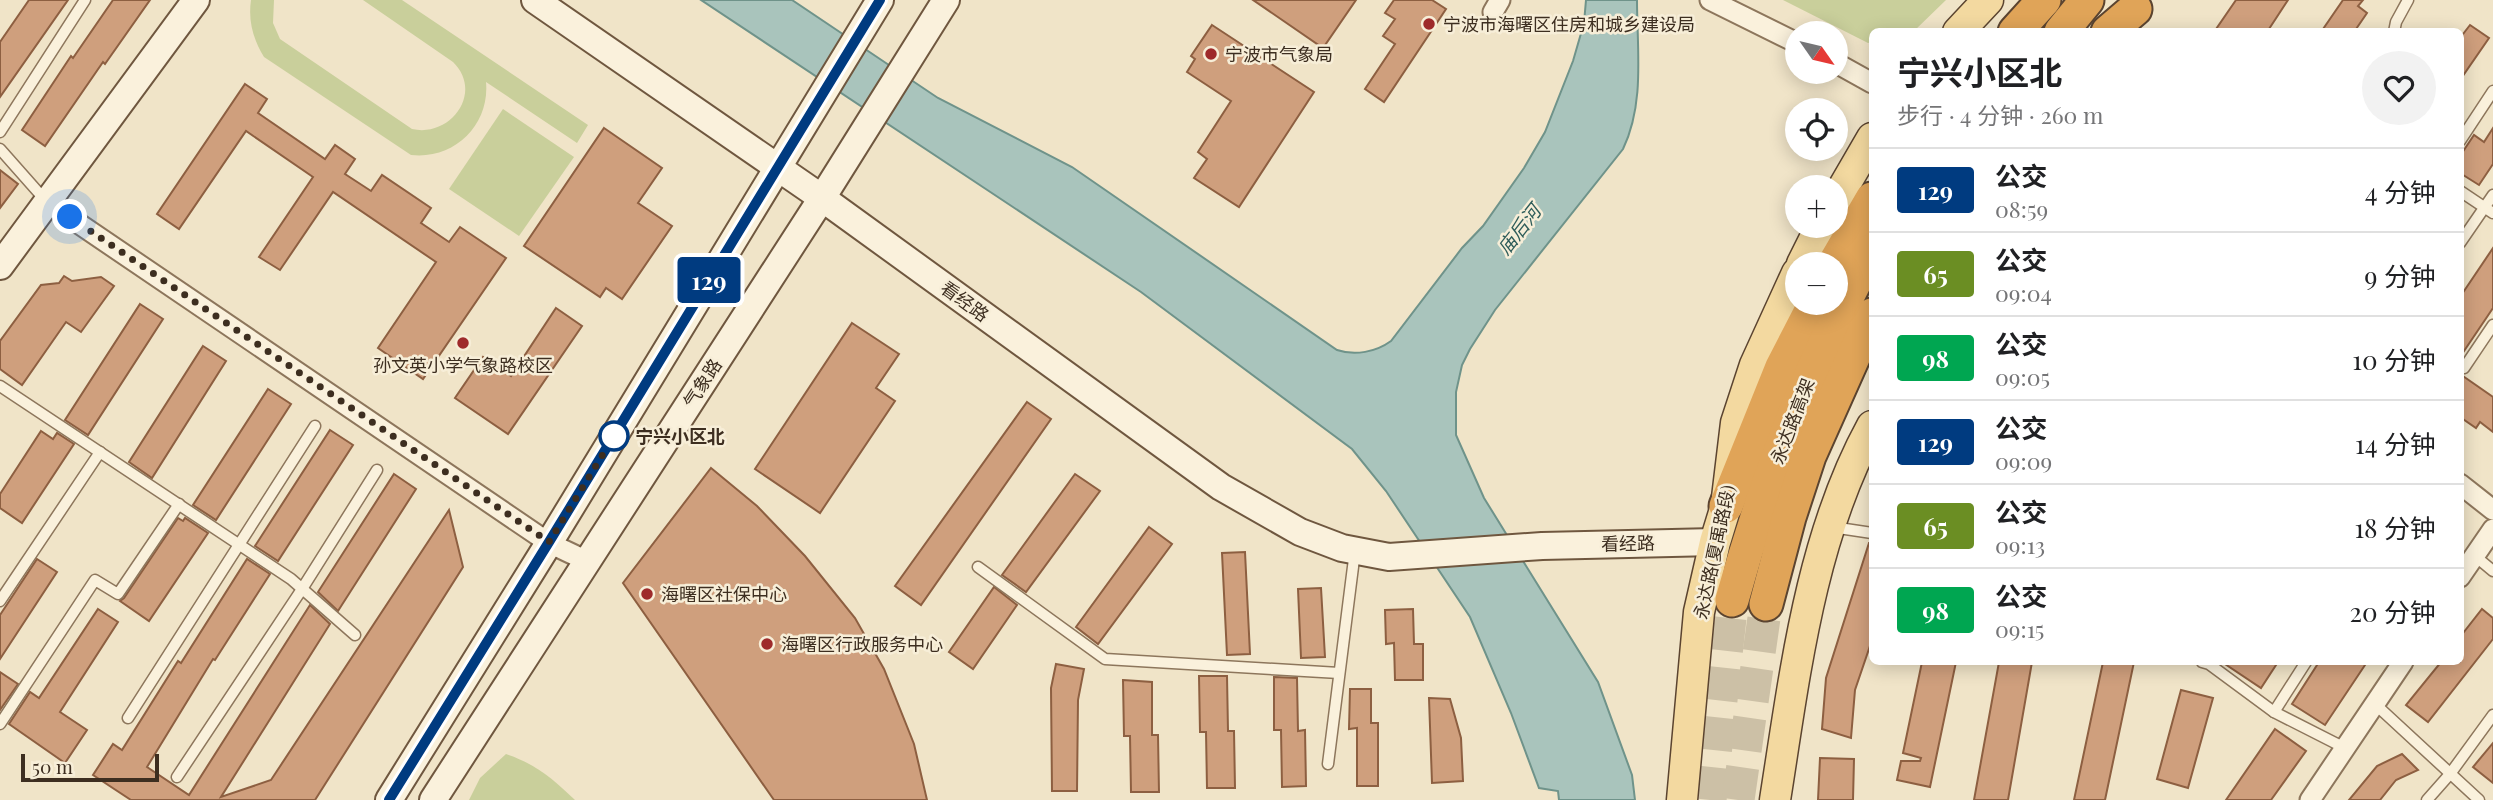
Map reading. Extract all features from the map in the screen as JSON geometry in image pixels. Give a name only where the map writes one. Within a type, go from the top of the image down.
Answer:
[{"type":"highway","points":[[1992,28],[2015,0]]},
{"type":"highway","points":[[2019,28],[2044,0]]},
{"type":"highway","points":[[2064,28],[2087,0]]},
{"type":"highway","points":[[2113,28],[2132,13]]},
{"type":"highway","points":[[1841,252],[1869,204]]},
{"type":"highway","name":"永达路高架","points":[[1732,600],[1752,528],[1797,403],[1840,309],[1869,256]]},
{"type":"highway","points":[[1726,506],[1782,367],[1809,315]]},
{"type":"highway","name":"永达路高架","points":[[1766,604],[1789,517],[1809,456],[1869,321]]},
{"type":"highway","points":[[1809,456],[1869,364]]},
{"type":"main road","points":[[1962,28],[1988,0]]},
{"type":"main road","points":[[1848,179],[1869,143]]},
{"type":"main road","name":"永达路(夏禹路段)","points":[[1682,800],[1699,612],[1714,542],[1726,506],[1736,422],[1755,365],[1785,300]]},
{"type":"main road","points":[[1775,800],[1809,601],[1830,527],[1869,432]]},
{"type":"street","points":[[0,266],[196,0]]},
{"type":"street","name":"看经路","points":[[535,0],[778,166],[1221,487],[1300,532],[1342,548],[1389,557],[1542,546],[1714,542]]},
{"type":"street","name":"气象路","points":[[433,800],[822,198],[946,0]]},
{"type":"street","points":[[1710,0],[1785,37]]},
{"type":"street","points":[[389,800],[877,4]]},
{"type":"street","points":[[1848,70],[1869,81]]},
{"type":"street","points":[[47,202],[549,542],[587,561]]},
{"type":"street","points":[[2464,487],[2493,510]]},
{"type":"street","points":[[2464,571],[2493,528]]},
{"type":"street","points":[[2310,800],[2401,665]]},
{"type":"street","points":[[440,800],[451,772]]},
{"type":"lane","points":[[0,132],[85,0]]},
{"type":"lane","points":[[2395,28],[2408,0]]},
{"type":"lane","points":[[2464,135],[2493,91]]},
{"type":"lane","points":[[0,149],[47,202]]},
{"type":"lane","points":[[2464,194],[2489,210]]},
{"type":"lane","points":[[2464,238],[2489,210],[2493,195]]},
{"type":"lane","points":[[2464,368],[2493,325]]},
{"type":"lane","points":[[0,386],[239,544],[302,589],[355,635]]},
{"type":"lane","points":[[128,718],[315,426]]},
{"type":"lane","points":[[0,601],[100,452]]},
{"type":"lane","points":[[177,777],[302,589],[377,470]]},
{"type":"lane","points":[[0,724],[95,580],[118,594],[179,504]]},
{"type":"lane","points":[[1830,527],[1869,533]]},
{"type":"lane","points":[[1328,764],[1355,551]]},
{"type":"lane","points":[[2474,556],[2493,571]]},
{"type":"lane","points":[[978,567],[1105,659],[1339,673]]},
{"type":"lane","points":[[2211,665],[2274,712],[2345,748]]},
{"type":"lane","points":[[2274,712],[2304,665]]},
{"type":"lane","points":[[2375,704],[2479,800]]},
{"type":"lane","points":[[2427,800],[2450,774],[2493,715]]},
{"type":"green space","points":[[251,0],[274,0],[273,23],[280,39],[412,129],[439,127],[450,120],[464,99],[462,74],[453,62],[363,0],[402,0],[588,125],[577,143],[486,82],[486,98],[482,112],[466,136],[441,152],[411,155],[264,57],[252,30]]},
{"type":"green space","points":[[1783,0],[1946,0],[1917,28],[1869,28],[1869,43],[1848,33],[1848,21],[1825,21]]},
{"type":"green space","points":[[503,109],[574,157],[519,236],[449,189]]},
{"type":"green space","points":[[506,754],[544,773],[575,800],[469,800],[480,778]]},
{"type":"water","name":"庙后河","points":[[701,0],[792,0],[938,98],[1072,167],[1337,350],[1358,353],[1379,348],[1391,341],[1462,248],[1483,226],[1524,168],[1545,132],[1573,61],[1584,23],[1586,0],[1637,0],[1637,95],[1630,131],[1623,149],[1495,310],[1462,365],[1456,392],[1456,435],[1484,498],[1598,682],[1632,775],[1635,800],[1559,800],[1558,791],[1539,788],[1470,617],[1386,491],[1352,449],[1141,292]]},
{"type":"building","points":[[29,0],[68,0],[0,97],[0,42]]},
{"type":"building","points":[[113,0],[150,0],[45,146],[22,130],[71,56],[73,58]]},
{"type":"building","points":[[1253,0],[1356,0],[1323,48]]},
{"type":"building","points":[[1394,0],[1432,0],[1446,9],[1384,102],[1365,89],[1395,44],[1383,36],[1395,19],[1385,13]]},
{"type":"building","points":[[2236,0],[2288,0],[2270,28],[2217,28]]},
{"type":"building","points":[[2343,0],[2363,0],[2358,6],[2367,13],[2357,28],[2324,28]]},
{"type":"building","points":[[1212,25],[1314,92],[1239,207],[1194,178],[1207,159],[1198,152],[1231,101],[1187,72],[1195,59],[1191,56]]},
{"type":"building","points":[[2470,25],[2489,38],[2464,74],[2464,33]]},
{"type":"building","points":[[245,84],[267,99],[258,113],[325,159],[335,145],[355,159],[345,174],[371,191],[382,175],[431,208],[421,223],[449,242],[460,227],[506,258],[423,379],[378,348],[436,262],[333,192],[280,270],[259,257],[313,177],[246,131],[179,229],[157,214]]},
{"type":"building","points":[[604,128],[662,168],[638,203],[672,226],[622,299],[606,288],[600,297],[524,246]]},
{"type":"building","points":[[2493,128],[2493,164],[2479,185],[2464,176],[2464,150],[2474,135],[2484,142]]},
{"type":"building","points":[[0,170],[18,184],[0,208]]},
{"type":"building","points":[[2493,248],[2493,308],[2464,351],[2464,291]]},
{"type":"building","points":[[64,276],[72,281],[101,277],[114,286],[81,332],[66,322],[22,385],[0,369],[0,341],[41,285],[59,283]]},
{"type":"building","points":[[140,304],[163,319],[88,435],[65,420]]},
{"type":"building","points":[[556,308],[582,326],[508,434],[455,398],[483,357],[511,376]]},
{"type":"building","points":[[852,323],[899,354],[876,388],[895,401],[820,513],[755,469]]},
{"type":"building","points":[[203,346],[226,361],[152,478],[129,462]]},
{"type":"building","points":[[2464,377],[2493,397],[2493,432],[2480,422],[2476,428],[2464,420]]},
{"type":"building","points":[[268,389],[291,404],[216,520],[193,505]]},
{"type":"building","points":[[1027,402],[1051,419],[921,605],[895,586]]},
{"type":"building","points":[[330,430],[353,445],[278,561],[255,546]]},
{"type":"building","points":[[41,431],[53,439],[57,433],[74,444],[22,523],[0,508],[0,494]]},
{"type":"building","name":"海曙区行政服务中心","points":[[711,468],[757,506],[805,556],[855,618],[884,669],[914,744],[927,800],[774,800],[623,583]]},
{"type":"building","points":[[394,474],[416,489],[338,611],[318,592]]},
{"type":"building","points":[[1075,474],[1100,491],[1026,592],[1002,575]]},
{"type":"building","points":[[449,510],[463,567],[315,800],[131,800],[93,775],[113,744],[122,750],[247,559],[270,574],[215,660],[213,659],[147,767],[189,795],[310,605],[330,624],[221,797],[271,780]]},
{"type":"building","points":[[178,518],[183,521],[185,518],[208,533],[149,621],[120,601]]},
{"type":"building","points":[[1149,527],[1172,544],[1098,644],[1076,627]]},
{"type":"building","points":[[1869,543],[1869,649],[1855,690],[1851,738],[1822,729],[1826,678]]},
{"type":"building","points":[[1245,552],[1250,654],[1227,655],[1222,553]]},
{"type":"building","points":[[37,559],[57,572],[0,659],[0,615]]},
{"type":"building","points":[[994,587],[1017,605],[973,669],[949,652]]},
{"type":"building","points":[[1321,588],[1325,657],[1301,658],[1298,589]]},
{"type":"building","points":[[98,609],[118,622],[60,712],[87,730],[65,763],[9,724],[30,692],[39,698]]},
{"type":"building","points":[[1413,609],[1414,644],[1423,644],[1423,680],[1395,680],[1394,643],[1386,644],[1385,610]]},
{"type":"building","points":[[2482,609],[2493,618],[2493,639],[2428,722],[2406,705],[2439,665],[2464,665],[2464,632]]},
{"type":"building","points":[[1056,664],[1084,669],[1078,700],[1077,791],[1052,791],[1051,688]]},
{"type":"building","points":[[1921,665],[1955,665],[1930,787],[1897,780],[1901,761],[1920,761],[1921,758],[1903,753]]},
{"type":"building","points":[[1998,665],[2031,665],[2008,800],[1974,800]]},
{"type":"building","points":[[2102,665],[2133,665],[2105,800],[2074,800]]},
{"type":"building","points":[[2226,665],[2276,665],[2261,688]]},
{"type":"building","points":[[2317,665],[2365,665],[2325,725],[2292,704]]},
{"type":"building","points":[[0,672],[18,684],[0,710]]},
{"type":"building","points":[[1199,676],[1227,676],[1228,731],[1234,731],[1235,788],[1207,788],[1206,732],[1200,732]]},
{"type":"building","points":[[1274,677],[1297,678],[1298,731],[1305,730],[1306,786],[1282,787],[1281,730],[1274,730]]},
{"type":"building","points":[[1123,680],[1152,682],[1152,735],[1158,735],[1159,792],[1131,792],[1130,736],[1124,736]]},
{"type":"building","points":[[1350,689],[1371,689],[1371,723],[1378,723],[1378,786],[1357,786],[1357,728],[1349,729]]},
{"type":"building","points":[[2181,690],[2213,698],[2188,788],[2157,779]]},
{"type":"building","points":[[1429,698],[1450,699],[1461,738],[1463,781],[1432,783]]},
{"type":"building","points":[[2275,729],[2306,751],[2271,800],[2226,800]]},
{"type":"building","points":[[2493,743],[2493,783],[2473,767]]},
{"type":"building","points":[[2402,754],[2418,770],[2396,780],[2380,800],[2349,800],[2377,766]]},
{"type":"building","points":[[1820,758],[1854,759],[1853,800],[1818,800]]},
{"type":"tunnel","points":[[1710,800],[1732,600]]},
{"type":"tunnel","points":[[1738,800],[1766,604]]},
{"type":"bus line","name":"129","points":[[389,800],[880,0]]},
{"type":"place","name":"宁波市海曙区住房和城乡建设局","points":[[1429,24]]},
{"type":"place","name":"宁波市气象局","points":[[1211,54]]},
{"type":"place","name":"孙文英小学气象路校区","points":[[463,343]]},
{"type":"place","name":"宁兴小区北","points":[[614,436]]},
{"type":"place","name":"海曙区社保中心","points":[[647,594]]},
{"type":"place","name":"海曙区行政服务中心","points":[[767,644]]},
{"type":"route","points":[[70,217],[549,542],[621,425],[614,436]]}]
